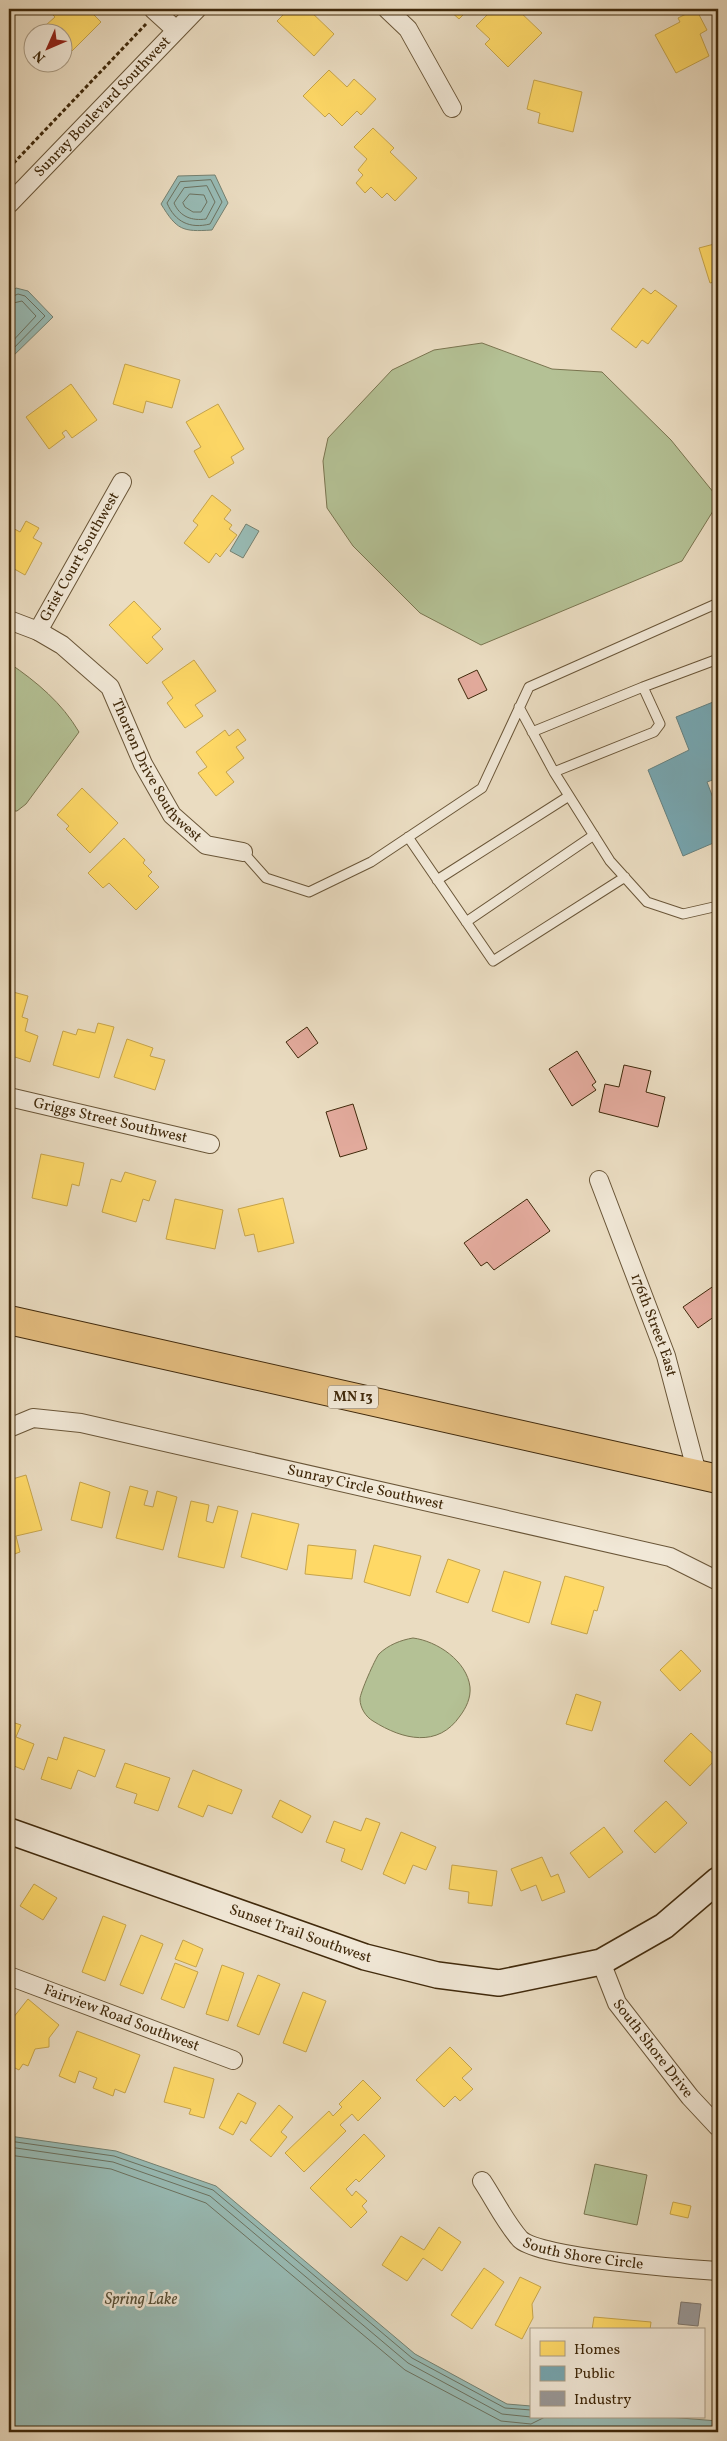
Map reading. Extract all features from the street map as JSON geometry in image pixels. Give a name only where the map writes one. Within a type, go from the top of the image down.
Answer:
[{"type":"main road","name":"MN 13","points":[[9,1320],[708,1476]]},
{"type":"street","name":"Sunray Boulevard Southwest","points":[[9,204],[197,9]]},
{"type":"street","points":[[387,9],[408,29],[452,108]]},
{"type":"street","points":[[155,11],[176,30]]},
{"type":"street","name":"Grist Court Southwest","points":[[38,631],[122,482]]},
{"type":"street","name":"Thorton Drive Southwest","points":[[9,620],[38,631],[62,645],[110,687],[143,764],[172,815],[206,845],[243,852]]},
{"type":"street","name":"Griggs Street Southwest","points":[[9,1097],[210,1144]]},
{"type":"street","name":"176th Street East","points":[[599,1180],[666,1356],[708,1476]]},
{"type":"street","name":"Sunray Circle Southwest","points":[[9,1428],[33,1418],[81,1423],[670,1558],[718,1581]]},
{"type":"street","name":"Sunset Trail Southwest","points":[[9,1831],[365,1957],[437,1975],[499,1983],[601,1962],[664,1926],[718,1880]]},
{"type":"street","name":"South Shore Drive","points":[[601,1962],[617,2003],[690,2097],[718,2127]]},
{"type":"street","name":"Fairview Road Southwest","points":[[9,1976],[233,2060]]},
{"type":"street","name":"South Shore Circle","points":[[482,2181],[521,2240],[546,2252],[654,2266],[718,2271]]},
{"type":"lane","points":[[243,852],[266,878],[309,892],[371,862],[482,788],[530,687],[718,603]]},
{"type":"lane","points":[[532,732],[718,659]]},
{"type":"lane","points":[[554,772],[654,732],[660,724],[643,687]]},
{"type":"lane","points":[[519,707],[554,772],[610,860],[647,902],[683,914],[718,906]]},
{"type":"lane","points":[[437,880],[569,796]]},
{"type":"lane","points":[[466,922],[594,835]]},
{"type":"lane","points":[[408,837],[493,961],[625,877]]},
{"type":"path","points":[[9,168],[155,11]]},
{"type":"green space","points":[[482,343],[552,369],[602,372],[671,440],[718,498],[718,503],[682,561],[481,645],[420,613],[353,546],[327,508],[323,461],[328,438],[392,370],[434,350]]},
{"type":"green space","points":[[9,663],[57,702],[79,732],[26,804],[17,811],[10,811]]},
{"type":"green space","points":[[413,1638],[432,1643],[449,1654],[463,1669],[470,1687],[468,1703],[460,1716],[451,1726],[431,1737],[419,1738],[408,1736],[384,1728],[368,1717],[362,1709],[360,1702],[365,1683],[379,1654],[395,1643]]},
{"type":"green space","points":[[595,2164],[647,2175],[637,2225],[584,2214]]},
{"type":"water","points":[[215,175],[228,203],[212,230],[187,230],[181,228],[161,204],[178,176]]},
{"type":"water","points":[[16,288],[28,291],[53,317],[9,360],[9,294]]},
{"type":"water","points":[[246,524],[259,531],[243,558],[230,551]]},
{"type":"water","name":"Spring Lake","points":[[9,2136],[116,2151],[216,2186],[415,2354],[507,2404],[530,2406],[530,2418],[680,2418],[718,2421],[718,2432],[9,2432]]},
{"type":"building: Homes","points":[[47,9],[82,9],[84,11],[88,9],[101,22],[72,51],[72,22],[49,22],[55,17]]},
{"type":"building: Homes","points":[[289,9],[308,9],[334,34],[314,56],[277,21]]},
{"type":"building: Homes","points":[[448,9],[469,9],[459,19]]},
{"type":"building: Homes","points":[[493,9],[517,9],[542,33],[508,67],[485,44],[490,39],[476,26]]},
{"type":"building: Homes","points":[[696,9],[707,30],[700,34],[709,56],[676,73],[655,35],[680,22],[678,18]]},
{"type":"building: Homes","points":[[329,70],[347,87],[354,79],[376,99],[361,115],[357,111],[342,126],[329,113],[325,117],[303,96]]},
{"type":"building: Homes","points":[[534,80],[582,92],[573,132],[538,123],[540,113],[527,109]]},
{"type":"building: Homes","points":[[373,128],[394,148],[390,152],[417,178],[395,201],[387,193],[382,198],[371,187],[365,193],[356,183],[363,175],[358,170],[367,159],[354,147]]},
{"type":"building: Homes","points":[[718,243],[718,281],[710,283],[699,248]]},
{"type":"building: Homes","points":[[643,288],[651,294],[655,290],[677,306],[648,344],[642,340],[636,348],[611,329]]},
{"type":"building: Homes","points":[[125,364],[180,380],[172,408],[146,401],[143,413],[113,404]]},
{"type":"building: Homes","points":[[71,384],[97,420],[72,438],[66,430],[62,433],[65,437],[49,449],[26,417]]},
{"type":"building: Homes","points":[[218,404],[244,449],[231,457],[234,463],[209,478],[194,451],[201,447],[186,422]]},
{"type":"building: Homes","points":[[212,495],[231,510],[224,519],[232,525],[229,529],[237,535],[220,557],[216,553],[209,563],[184,543],[198,525],[193,521]]},
{"type":"building: Homes","points":[[26,521],[39,528],[33,538],[42,543],[25,575],[9,566],[9,526],[20,532]]},
{"type":"building: Homes","points":[[134,601],[161,629],[152,637],[163,649],[147,664],[109,625]]},
{"type":"building: Homes","points":[[194,660],[216,691],[195,705],[203,716],[185,728],[167,703],[173,698],[162,682]]},
{"type":"building: Homes","points":[[238,729],[246,740],[236,747],[244,758],[226,772],[234,782],[216,796],[198,773],[207,767],[196,752],[225,730],[229,736]]},
{"type":"building: Homes","points":[[82,788],[118,823],[90,853],[66,829],[69,826],[57,815]]},
{"type":"building: Homes","points":[[124,838],[145,860],[143,863],[152,872],[148,876],[159,887],[136,910],[109,883],[103,888],[88,873]]},
{"type":"building: Homes","points":[[13,992],[28,996],[22,1017],[28,1019],[25,1031],[38,1036],[30,1062],[9,1055],[9,1002]]},
{"type":"building: Homes","points":[[98,1023],[114,1027],[99,1078],[53,1065],[63,1031],[76,1035],[78,1029],[95,1033]]},
{"type":"building: Homes","points":[[127,1039],[153,1048],[150,1056],[165,1060],[155,1090],[114,1077]]},
{"type":"building: Homes","points":[[9,1149],[14,1150],[9,1167]]},
{"type":"building: Homes","points":[[41,1154],[84,1163],[79,1186],[72,1184],[67,1206],[32,1198]]},
{"type":"building: Homes","points":[[125,1172],[156,1181],[149,1201],[143,1199],[136,1222],[102,1212],[111,1179],[121,1182]]},
{"type":"building: Homes","points":[[283,1198],[294,1243],[258,1252],[254,1234],[245,1236],[238,1209]]},
{"type":"building: Homes","points":[[175,1199],[223,1210],[215,1249],[166,1239]]},
{"type":"building: Homes","points":[[26,1475],[42,1530],[16,1536],[20,1552],[9,1556],[9,1495],[13,1494],[9,1480]]},
{"type":"building: Homes","points":[[80,1482],[110,1492],[102,1528],[71,1520]]},
{"type":"building: Homes","points":[[130,1486],[148,1491],[144,1505],[153,1507],[157,1491],[177,1497],[163,1550],[116,1538]]},
{"type":"building: Homes","points":[[191,1501],[209,1505],[206,1521],[213,1523],[218,1506],[238,1511],[224,1568],[178,1557]]},
{"type":"building: Homes","points":[[252,1513],[299,1524],[287,1570],[241,1557]]},
{"type":"building: Homes","points":[[308,1545],[356,1550],[352,1579],[305,1574]]},
{"type":"building: Homes","points":[[374,1545],[421,1556],[410,1596],[364,1582]]},
{"type":"building: Homes","points":[[448,1559],[480,1570],[468,1603],[436,1592]]},
{"type":"building: Homes","points":[[504,1571],[541,1582],[529,1623],[492,1611]]},
{"type":"building: Homes","points":[[565,1576],[604,1587],[597,1611],[594,1610],[587,1634],[551,1624]]},
{"type":"building: Homes","points":[[681,1650],[701,1671],[680,1691],[660,1670]]},
{"type":"building: Homes","points":[[576,1694],[601,1702],[592,1731],[566,1724]]},
{"type":"building: Homes","points":[[9,1721],[21,1725],[16,1737],[34,1744],[24,1770],[9,1764]]},
{"type":"building: Homes","points":[[691,1733],[717,1758],[690,1786],[664,1761]]},
{"type":"building: Homes","points":[[64,1737],[105,1750],[95,1777],[78,1770],[71,1789],[41,1779],[48,1757],[57,1760]]},
{"type":"building: Homes","points":[[125,1763],[170,1778],[158,1811],[134,1803],[137,1794],[116,1787]]},
{"type":"building: Homes","points":[[193,1770],[242,1790],[232,1814],[208,1805],[203,1817],[178,1807]]},
{"type":"building: Homes","points":[[280,1800],[311,1816],[302,1833],[272,1817]]},
{"type":"building: Homes","points":[[666,1801],[687,1823],[655,1853],[634,1831]]},
{"type":"building: Homes","points":[[366,1818],[380,1823],[362,1870],[341,1861],[345,1849],[326,1842],[334,1821],[361,1831]]},
{"type":"building: Homes","points":[[604,1827],[623,1852],[589,1878],[570,1853]]},
{"type":"building: Homes","points":[[401,1832],[436,1847],[426,1870],[413,1865],[405,1884],[383,1874]]},
{"type":"building: Homes","points":[[542,1857],[551,1877],[558,1874],[565,1892],[542,1901],[536,1885],[521,1891],[511,1869]]},
{"type":"building: Homes","points":[[452,1865],[497,1871],[492,1906],[468,1903],[469,1892],[449,1889]]},
{"type":"building: Homes","points":[[34,1884],[57,1898],[43,1920],[20,1906]]},
{"type":"building: Homes","points":[[103,1916],[126,1925],[105,1981],[82,1972]]},
{"type":"building: Homes","points":[[141,1935],[163,1944],[143,1994],[120,1985]]},
{"type":"building: Homes","points":[[183,1940],[203,1949],[196,1967],[175,1959]]},
{"type":"building: Homes","points":[[175,1963],[198,1972],[184,2008],[161,1999]]},
{"type":"building: Homes","points":[[222,1965],[244,1973],[228,2021],[206,2014]]},
{"type":"building: Homes","points":[[258,1975],[280,1984],[259,2035],[237,2026]]},
{"type":"building: Homes","points":[[303,1992],[326,2001],[306,2052],[283,2043]]},
{"type":"building: Homes","points":[[28,1999],[59,2025],[49,2038],[49,2047],[35,2049],[28,2066],[23,2064],[19,2070],[9,2065],[9,2042],[14,2028],[9,2023]]},
{"type":"building: Homes","points":[[77,2031],[140,2055],[125,2093],[115,2089],[113,2096],[93,2088],[97,2078],[79,2071],[75,2083],[59,2076]]},
{"type":"building: Homes","points":[[450,2047],[472,2069],[462,2078],[473,2089],[460,2101],[455,2096],[444,2107],[416,2080]]},
{"type":"building: Homes","points":[[174,2067],[214,2079],[204,2118],[189,2114],[191,2109],[164,2102]]},
{"type":"building: Homes","points":[[363,2080],[381,2098],[358,2121],[352,2114],[340,2125],[346,2131],[304,2172],[285,2153],[329,2111],[333,2116],[342,2107],[339,2104]]},
{"type":"building: Homes","points":[[238,2093],[256,2103],[246,2124],[241,2121],[233,2135],[219,2128]]},
{"type":"building: Homes","points":[[279,2105],[293,2117],[281,2132],[287,2137],[271,2157],[250,2140]]},
{"type":"building: Homes","points":[[364,2134],[385,2156],[359,2182],[356,2179],[346,2189],[352,2196],[356,2191],[367,2201],[362,2206],[367,2212],[351,2228],[310,2188]]},
{"type":"building: Homes","points":[[673,2202],[691,2206],[688,2218],[670,2214]]},
{"type":"building: Homes","points":[[439,2227],[461,2242],[442,2271],[423,2258],[407,2281],[382,2265],[401,2236],[424,2250]]},
{"type":"building: Homes","points":[[484,2268],[504,2282],[472,2329],[451,2315]]},
{"type":"building: Homes","points":[[520,2277],[541,2287],[532,2304],[533,2318],[522,2339],[495,2325]]},
{"type":"building: Homes","points":[[594,2317],[651,2322],[650,2328],[592,2328]]},
{"type":"building: Public","points":[[718,700],[718,778],[707,782],[718,811],[718,841],[683,856],[648,770],[689,750],[676,717]]},
{"type":"building: Industry","points":[[681,2302],[701,2304],[698,2326],[678,2324]]},
{"type":"building: Other","points":[[477,670],[487,690],[468,699],[458,679]]},
{"type":"building: Other","points":[[307,1027],[318,1043],[298,1058],[286,1042]]},
{"type":"building: Other","points":[[577,1051],[596,1082],[592,1085],[596,1090],[572,1106],[549,1069]]},
{"type":"building: Other","points":[[624,1065],[651,1071],[646,1092],[665,1097],[658,1127],[599,1112],[605,1084],[619,1087]]},
{"type":"building: Other","points":[[353,1104],[367,1149],[340,1157],[326,1112]]},
{"type":"building: Other","points":[[527,1199],[550,1231],[494,1270],[487,1262],[481,1266],[464,1243]]},
{"type":"building: Other","points":[[718,1283],[718,1314],[698,1328],[683,1307]]}]
